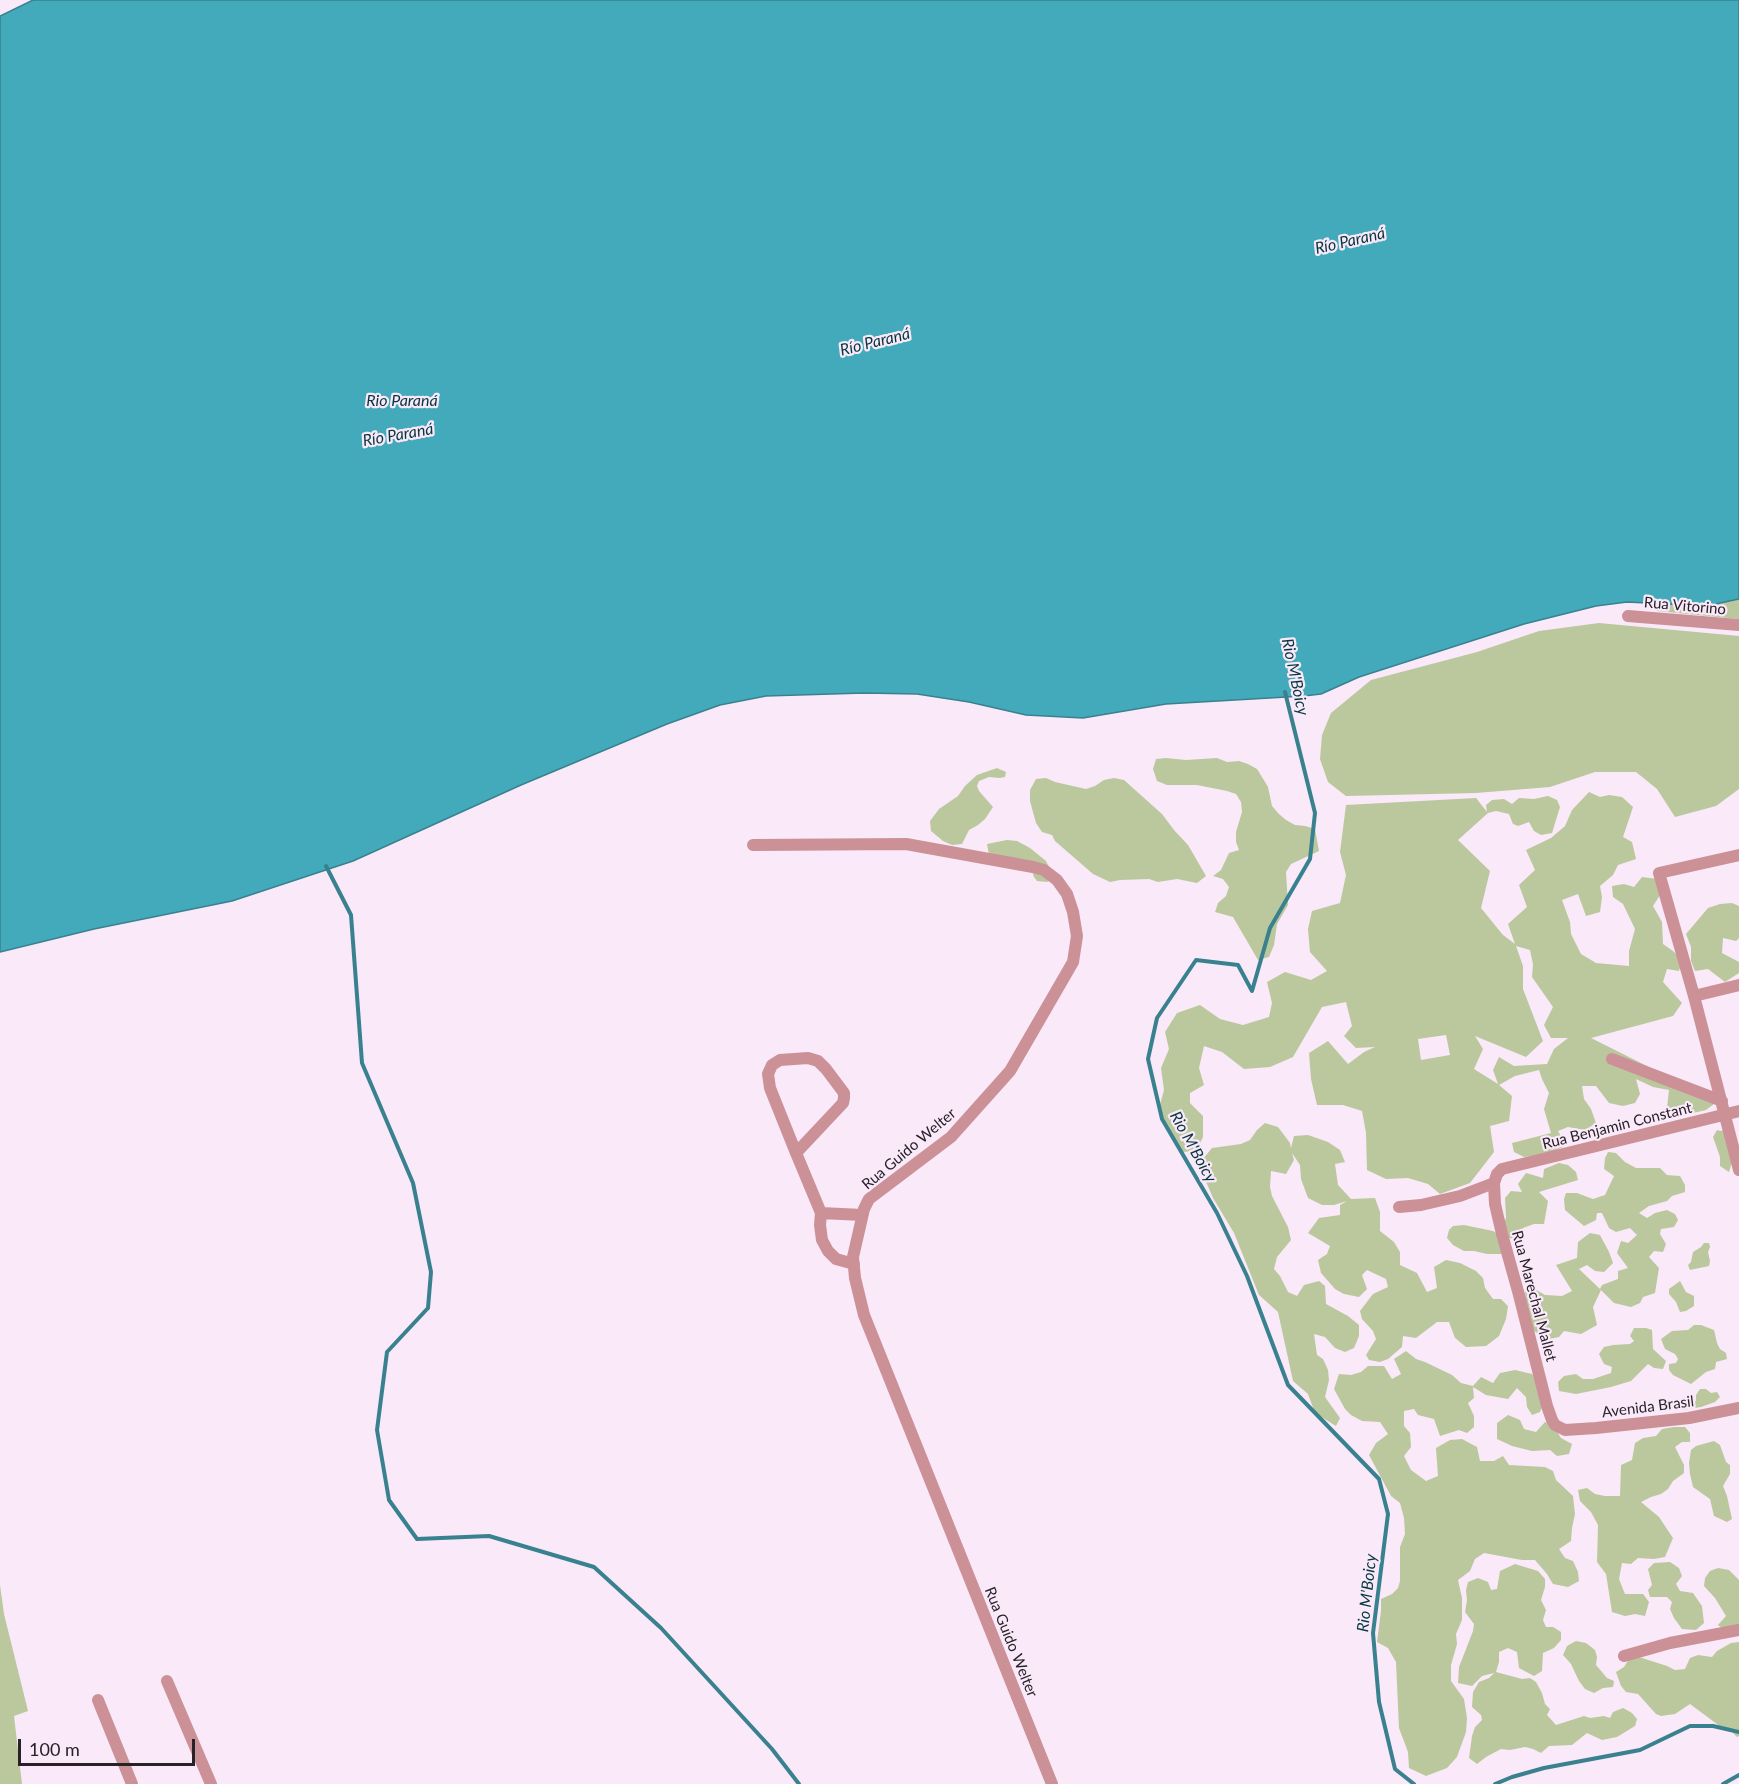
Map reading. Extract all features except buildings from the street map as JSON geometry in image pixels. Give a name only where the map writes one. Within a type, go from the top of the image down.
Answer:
[{"type":"street","name":"Rua Vitorino","points":[[1628,616],[1739,625]]},
{"type":"street","name":"Rua Guido Welter","points":[[753,845],[906,844],[1033,867],[1044,870],[1057,880],[1067,894],[1073,912],[1077,936],[1073,962],[1010,1071],[951,1137],[869,1199],[862,1215],[853,1257],[855,1278],[864,1315],[1052,1784]]},
{"type":"street","points":[[1739,855],[1659,873],[1694,996],[1739,1170]]},
{"type":"street","points":[[1694,996],[1739,985]]},
{"type":"street","points":[[796,1153],[843,1103],[844,1098],[844,1093],[826,1069],[818,1061],[808,1058],[780,1060],[772,1065],[768,1074],[770,1088],[796,1153],[821,1213],[822,1240],[836,1259],[854,1264]]},
{"type":"street","points":[[1612,1059],[1722,1101]]},
{"type":"street","name":"Rua Benjamin Constant","points":[[1494,1183],[1497,1173],[1502,1169],[1739,1111]]},
{"type":"street","points":[[1399,1207],[1460,1196],[1494,1183]]},
{"type":"street","name":"Rua Marechal Mallet","points":[[1494,1183],[1495,1204],[1502,1234],[1547,1406],[1552,1420],[1560,1428]]},
{"type":"street","points":[[821,1213],[862,1215]]},
{"type":"street","name":"Avenida Brasil","points":[[1560,1428],[1565,1430],[1596,1428],[1689,1418],[1739,1408]]},
{"type":"street","points":[[1624,1656],[1670,1643],[1739,1630]]},
{"type":"street","points":[[166,1682],[211,1784]]},
{"type":"street","points":[[98,1700],[132,1784]]},
{"type":"green space","points":[[1739,599],[1739,619],[1657,611],[1648,603],[1706,606]]},
{"type":"green space","points":[[1599,623],[1739,636],[1739,789],[1716,806],[1675,817],[1657,789],[1636,772],[1595,772],[1550,787],[1476,793],[1346,796],[1328,782],[1320,759],[1322,735],[1331,713],[1371,680],[1477,652],[1539,631]]},
{"type":"green space","points":[[1217,758],[1227,762],[1239,761],[1248,764],[1257,769],[1262,777],[1268,787],[1272,806],[1279,814],[1295,825],[1315,829],[1319,851],[1291,864],[1286,872],[1288,905],[1277,924],[1274,945],[1269,957],[1258,960],[1233,917],[1215,912],[1229,887],[1223,879],[1213,876],[1221,870],[1229,853],[1239,850],[1236,832],[1242,812],[1241,802],[1236,794],[1227,791],[1197,785],[1167,785],[1157,781],[1153,769],[1156,759],[1186,760]]},
{"type":"green space","points":[[997,768],[1006,772],[1005,777],[989,777],[979,781],[977,786],[993,807],[985,819],[969,830],[962,844],[952,845],[931,831],[930,821],[939,809],[958,796],[977,775]]},
{"type":"green space","points":[[1046,778],[1086,789],[1104,780],[1114,778],[1124,780],[1162,814],[1188,845],[1206,876],[1197,883],[1177,879],[1158,882],[1149,879],[1110,882],[1093,874],[1055,841],[1052,835],[1042,832],[1036,823],[1030,801],[1030,790],[1036,779]]},
{"type":"green space","points":[[1589,792],[1600,797],[1609,795],[1622,797],[1633,807],[1623,837],[1632,842],[1636,859],[1618,865],[1613,875],[1600,886],[1602,897],[1600,912],[1586,916],[1578,894],[1562,900],[1570,922],[1571,934],[1581,954],[1596,963],[1629,966],[1629,951],[1635,929],[1623,904],[1613,897],[1612,886],[1624,884],[1634,887],[1642,877],[1658,879],[1662,892],[1653,906],[1662,922],[1663,944],[1682,960],[1679,971],[1667,969],[1663,982],[1682,1003],[1673,1016],[1591,1038],[1687,1086],[1714,1104],[1706,1110],[1684,1115],[1667,1108],[1669,1090],[1653,1087],[1636,1079],[1640,1094],[1635,1103],[1623,1106],[1609,1103],[1596,1086],[1582,1086],[1584,1099],[1596,1123],[1585,1130],[1568,1127],[1558,1131],[1563,1140],[1563,1147],[1543,1155],[1524,1157],[1514,1152],[1512,1143],[1551,1133],[1544,1109],[1549,1093],[1539,1070],[1515,1076],[1499,1085],[1512,1096],[1509,1121],[1490,1126],[1494,1152],[1470,1183],[1440,1194],[1428,1184],[1408,1178],[1386,1179],[1367,1170],[1366,1133],[1362,1111],[1343,1105],[1317,1105],[1311,1079],[1309,1053],[1328,1041],[1348,1064],[1375,1047],[1356,1048],[1344,1036],[1352,1026],[1346,1002],[1322,1007],[1293,1057],[1270,1067],[1244,1069],[1222,1052],[1204,1046],[1199,1068],[1204,1085],[1190,1093],[1190,1103],[1203,1116],[1203,1137],[1196,1151],[1181,1152],[1159,1108],[1164,1090],[1161,1068],[1169,1049],[1165,1032],[1177,1013],[1200,1005],[1220,1019],[1243,1025],[1269,1017],[1272,1003],[1267,982],[1285,972],[1311,980],[1327,971],[1310,952],[1308,929],[1312,911],[1340,903],[1346,875],[1340,852],[1346,805],[1476,798],[1487,812],[1486,805],[1492,800],[1504,799],[1512,804],[1519,798],[1534,799],[1548,796],[1557,800],[1560,807],[1552,833],[1541,835],[1534,831],[1529,822],[1518,826],[1513,824],[1509,814],[1496,811],[1488,813],[1458,840],[1490,871],[1481,908],[1503,935],[1515,944],[1508,924],[1527,907],[1519,885],[1535,870],[1526,850],[1551,838],[1565,826],[1572,810]],"holes":[[[1516,946],[1530,950],[1533,964],[1532,977],[1553,1007],[1544,1025],[1551,1038],[1568,1038],[1554,1049],[1547,1064],[1514,1066],[1499,1057],[1493,1070],[1498,1084],[1474,1069],[1483,1049],[1475,1036],[1526,1057],[1543,1041],[1523,989],[1523,966]],[[1446,1035],[1450,1055],[1421,1060],[1418,1039]]]},
{"type":"green space","points":[[1007,840],[1017,841],[1030,848],[1046,861],[1054,877],[1047,882],[1037,881],[1031,868],[989,855],[987,844]]},
{"type":"green space","points":[[1732,903],[1739,906],[1739,938],[1736,941],[1723,938],[1722,953],[1739,962],[1739,973],[1725,982],[1708,969],[1695,971],[1686,934],[1708,908]]},
{"type":"green space","points":[[1265,1123],[1278,1127],[1291,1148],[1294,1136],[1308,1135],[1328,1142],[1340,1150],[1345,1162],[1335,1164],[1338,1185],[1351,1199],[1375,1198],[1380,1212],[1380,1231],[1394,1242],[1400,1252],[1400,1265],[1417,1273],[1427,1292],[1437,1288],[1434,1267],[1446,1260],[1460,1263],[1476,1271],[1483,1278],[1485,1288],[1493,1299],[1501,1299],[1508,1306],[1506,1319],[1499,1336],[1486,1346],[1466,1347],[1455,1338],[1449,1322],[1437,1322],[1416,1338],[1403,1336],[1402,1347],[1388,1359],[1380,1362],[1369,1360],[1366,1355],[1376,1339],[1373,1331],[1362,1319],[1360,1311],[1373,1294],[1388,1287],[1386,1279],[1367,1270],[1362,1275],[1367,1289],[1359,1297],[1344,1294],[1335,1289],[1321,1273],[1318,1260],[1327,1254],[1330,1246],[1308,1233],[1319,1218],[1340,1215],[1340,1205],[1347,1201],[1334,1205],[1322,1205],[1308,1198],[1301,1179],[1300,1165],[1292,1153],[1294,1160],[1286,1174],[1271,1171],[1272,1196],[1288,1227],[1291,1240],[1277,1257],[1274,1269],[1288,1292],[1297,1296],[1304,1285],[1319,1281],[1325,1286],[1326,1304],[1359,1325],[1359,1336],[1354,1348],[1345,1352],[1335,1348],[1325,1337],[1314,1334],[1317,1355],[1323,1359],[1328,1370],[1329,1380],[1325,1397],[1340,1418],[1336,1426],[1315,1413],[1308,1394],[1293,1381],[1278,1312],[1259,1295],[1234,1233],[1213,1198],[1204,1177],[1202,1160],[1212,1148],[1241,1144],[1250,1140]]},
{"type":"green space","points":[[1729,1128],[1732,1162],[1729,1172],[1720,1166],[1720,1157],[1713,1137],[1717,1130]]},
{"type":"green space","points":[[1608,1152],[1616,1153],[1636,1168],[1660,1168],[1667,1175],[1680,1176],[1685,1185],[1685,1192],[1672,1196],[1667,1201],[1649,1206],[1639,1213],[1647,1218],[1667,1210],[1675,1214],[1678,1220],[1674,1227],[1661,1229],[1660,1234],[1666,1244],[1663,1252],[1654,1251],[1649,1257],[1659,1268],[1655,1293],[1643,1297],[1640,1303],[1631,1307],[1614,1303],[1601,1290],[1593,1307],[1597,1325],[1581,1334],[1564,1331],[1559,1337],[1544,1340],[1529,1326],[1525,1290],[1533,1288],[1545,1295],[1562,1296],[1572,1291],[1556,1265],[1577,1258],[1578,1242],[1590,1233],[1600,1235],[1609,1252],[1613,1263],[1604,1272],[1595,1271],[1587,1265],[1579,1269],[1600,1289],[1602,1285],[1618,1279],[1618,1271],[1628,1268],[1617,1253],[1621,1241],[1628,1243],[1637,1235],[1630,1228],[1616,1232],[1609,1228],[1602,1213],[1597,1213],[1596,1220],[1584,1226],[1565,1210],[1566,1193],[1577,1193],[1593,1199],[1605,1195],[1614,1176],[1604,1169]]},
{"type":"green space","points":[[1559,1163],[1568,1165],[1576,1172],[1578,1180],[1539,1192],[1548,1201],[1544,1224],[1534,1224],[1523,1228],[1520,1239],[1509,1238],[1502,1228],[1506,1218],[1505,1198],[1511,1191],[1522,1192],[1518,1184],[1526,1173],[1543,1178],[1544,1169]]},
{"type":"green space","points":[[1464,1225],[1493,1231],[1500,1235],[1506,1254],[1464,1251],[1453,1245],[1447,1238],[1449,1230],[1453,1226]]},
{"type":"green space","points":[[1704,1243],[1709,1243],[1710,1247],[1709,1266],[1690,1270],[1688,1265],[1693,1252]]},
{"type":"green space","points":[[1680,1281],[1686,1292],[1694,1296],[1694,1306],[1680,1312],[1676,1302],[1669,1294],[1669,1289]]},
{"type":"green space","points":[[1694,1325],[1714,1330],[1717,1343],[1726,1353],[1727,1359],[1716,1362],[1715,1369],[1706,1372],[1691,1384],[1673,1375],[1669,1370],[1669,1364],[1676,1363],[1678,1359],[1675,1354],[1665,1349],[1661,1339],[1672,1331],[1688,1330]]},
{"type":"green space","points":[[1634,1328],[1652,1330],[1653,1349],[1666,1361],[1663,1369],[1654,1368],[1648,1364],[1631,1381],[1576,1394],[1559,1391],[1558,1382],[1564,1376],[1576,1374],[1583,1379],[1593,1379],[1611,1373],[1612,1367],[1604,1364],[1599,1354],[1604,1347],[1630,1344],[1634,1341],[1630,1336]]},
{"type":"green space","points":[[1406,1351],[1416,1359],[1452,1375],[1461,1383],[1473,1386],[1481,1377],[1493,1383],[1500,1373],[1515,1370],[1532,1374],[1540,1383],[1544,1402],[1540,1412],[1532,1415],[1527,1407],[1526,1397],[1517,1388],[1508,1399],[1486,1395],[1473,1387],[1474,1398],[1468,1403],[1474,1416],[1474,1427],[1467,1433],[1459,1430],[1440,1436],[1434,1419],[1418,1415],[1414,1409],[1404,1411],[1404,1426],[1410,1433],[1411,1447],[1404,1456],[1411,1470],[1426,1481],[1438,1476],[1436,1448],[1450,1440],[1462,1439],[1477,1447],[1480,1461],[1494,1461],[1503,1456],[1509,1465],[1545,1467],[1553,1471],[1556,1480],[1573,1496],[1575,1514],[1571,1541],[1559,1549],[1565,1558],[1573,1561],[1579,1581],[1568,1587],[1553,1584],[1535,1560],[1484,1553],[1475,1559],[1470,1571],[1458,1580],[1462,1598],[1462,1620],[1456,1634],[1457,1644],[1451,1665],[1451,1681],[1464,1699],[1467,1718],[1466,1732],[1457,1757],[1447,1768],[1426,1776],[1409,1768],[1408,1752],[1399,1728],[1396,1662],[1388,1648],[1377,1642],[1381,1599],[1392,1594],[1398,1588],[1400,1581],[1400,1547],[1405,1534],[1400,1503],[1391,1496],[1369,1455],[1376,1443],[1388,1434],[1380,1422],[1362,1421],[1351,1415],[1334,1389],[1339,1374],[1351,1375],[1361,1372],[1368,1366],[1384,1366],[1392,1379],[1401,1374],[1394,1359]]},
{"type":"green space","points":[[1700,1389],[1706,1389],[1711,1393],[1717,1392],[1720,1397],[1715,1402],[1701,1407],[1682,1410],[1675,1404],[1684,1399],[1696,1401],[1696,1395]]},
{"type":"green space","points":[[1508,1415],[1520,1420],[1524,1429],[1536,1432],[1545,1422],[1552,1424],[1561,1438],[1572,1444],[1569,1454],[1557,1456],[1550,1450],[1532,1451],[1497,1439],[1497,1423]]},
{"type":"green space","points":[[1685,1427],[1690,1433],[1690,1442],[1682,1442],[1675,1447],[1684,1465],[1684,1473],[1661,1494],[1641,1502],[1659,1517],[1673,1538],[1665,1557],[1638,1558],[1631,1564],[1622,1563],[1619,1579],[1625,1594],[1643,1594],[1649,1602],[1645,1616],[1635,1614],[1625,1616],[1612,1612],[1606,1574],[1597,1562],[1598,1525],[1591,1512],[1580,1501],[1578,1490],[1587,1488],[1595,1494],[1620,1496],[1621,1465],[1632,1460],[1635,1443],[1643,1438],[1656,1436],[1662,1429]]},
{"type":"green space","points":[[1714,1441],[1720,1445],[1726,1462],[1730,1465],[1730,1474],[1723,1486],[1732,1519],[1727,1522],[1714,1516],[1710,1499],[1693,1487],[1690,1474],[1691,1450],[1696,1446]]},
{"type":"green space","points":[[1670,1562],[1679,1568],[1682,1576],[1676,1584],[1680,1591],[1693,1593],[1702,1606],[1704,1623],[1696,1630],[1682,1629],[1674,1618],[1670,1609],[1672,1602],[1667,1597],[1650,1597],[1648,1590],[1652,1585],[1648,1569],[1654,1563]]},
{"type":"green space","points":[[1515,1564],[1538,1571],[1545,1579],[1541,1600],[1546,1610],[1543,1620],[1546,1627],[1553,1627],[1561,1632],[1561,1640],[1554,1648],[1543,1653],[1542,1671],[1534,1676],[1519,1668],[1517,1652],[1508,1648],[1499,1652],[1496,1672],[1522,1679],[1530,1678],[1536,1682],[1545,1704],[1550,1709],[1547,1715],[1556,1725],[1584,1716],[1610,1718],[1613,1712],[1623,1708],[1637,1719],[1635,1726],[1617,1737],[1602,1740],[1587,1733],[1572,1745],[1549,1746],[1541,1753],[1525,1747],[1501,1749],[1477,1764],[1469,1758],[1475,1727],[1482,1720],[1481,1715],[1472,1707],[1473,1692],[1479,1682],[1494,1673],[1482,1676],[1472,1686],[1458,1683],[1459,1667],[1474,1624],[1465,1612],[1466,1590],[1468,1582],[1478,1578],[1488,1582],[1491,1590],[1497,1589],[1500,1571]]},
{"type":"green space","points":[[1718,1568],[1729,1570],[1739,1580],[1739,1635],[1724,1630],[1718,1625],[1726,1616],[1704,1586],[1705,1578],[1710,1571]]},
{"type":"green space","points":[[0,1585],[4,1614],[28,1711],[14,1716],[22,1784],[0,1784]]},
{"type":"green space","points":[[1576,1641],[1586,1643],[1595,1650],[1596,1665],[1607,1678],[1614,1681],[1613,1687],[1603,1688],[1594,1693],[1585,1689],[1571,1664],[1563,1655],[1567,1646]]},
{"type":"green space","points":[[1739,1642],[1739,1736],[1737,1737],[1690,1704],[1675,1714],[1661,1716],[1656,1714],[1638,1694],[1626,1692],[1616,1672],[1624,1667],[1629,1659],[1639,1657],[1675,1670],[1685,1669],[1690,1658],[1698,1655],[1712,1657],[1717,1651],[1731,1643]]},
{"type":"water","name":"Rio Paraná","points":[[33,0],[1739,0],[1739,599],[1706,606],[1627,602],[1596,606],[1524,624],[1359,677],[1321,694],[1304,696],[1166,704],[1083,718],[1026,715],[969,702],[917,694],[766,696],[720,705],[667,724],[521,785],[353,861],[232,901],[94,929],[0,952],[0,16]]},
{"type":"waterway","name":"Rio M'Boicy","points":[[1285,692],[1315,813],[1310,859],[1270,928],[1252,991],[1238,965],[1196,960],[1157,1018],[1148,1059],[1162,1119],[1217,1213],[1247,1276],[1288,1385],[1379,1479],[1388,1514],[1373,1633],[1379,1702],[1395,1769],[1414,1784]]},
{"type":"waterway","points":[[326,866],[351,915],[362,1063],[413,1183],[431,1272],[428,1308],[387,1352],[377,1430],[389,1500],[417,1539],[489,1536],[594,1567],[661,1628],[772,1749],[799,1784]]},
{"type":"waterway","name":"Rio M'Boicy","points":[[1495,1784],[1544,1768],[1640,1750],[1690,1726],[1713,1726],[1739,1732]]},
{"type":"waterway","name":"Rio M'Boicy","points":[[1723,1784],[1739,1775]]},
{"type":"water label","name":"Río Paraná","points":[[1350,241]]},
{"type":"water label","name":"Río Paraná","points":[[875,342]]},
{"type":"water label","name":"Río Paraná","points":[[398,435]]}]
